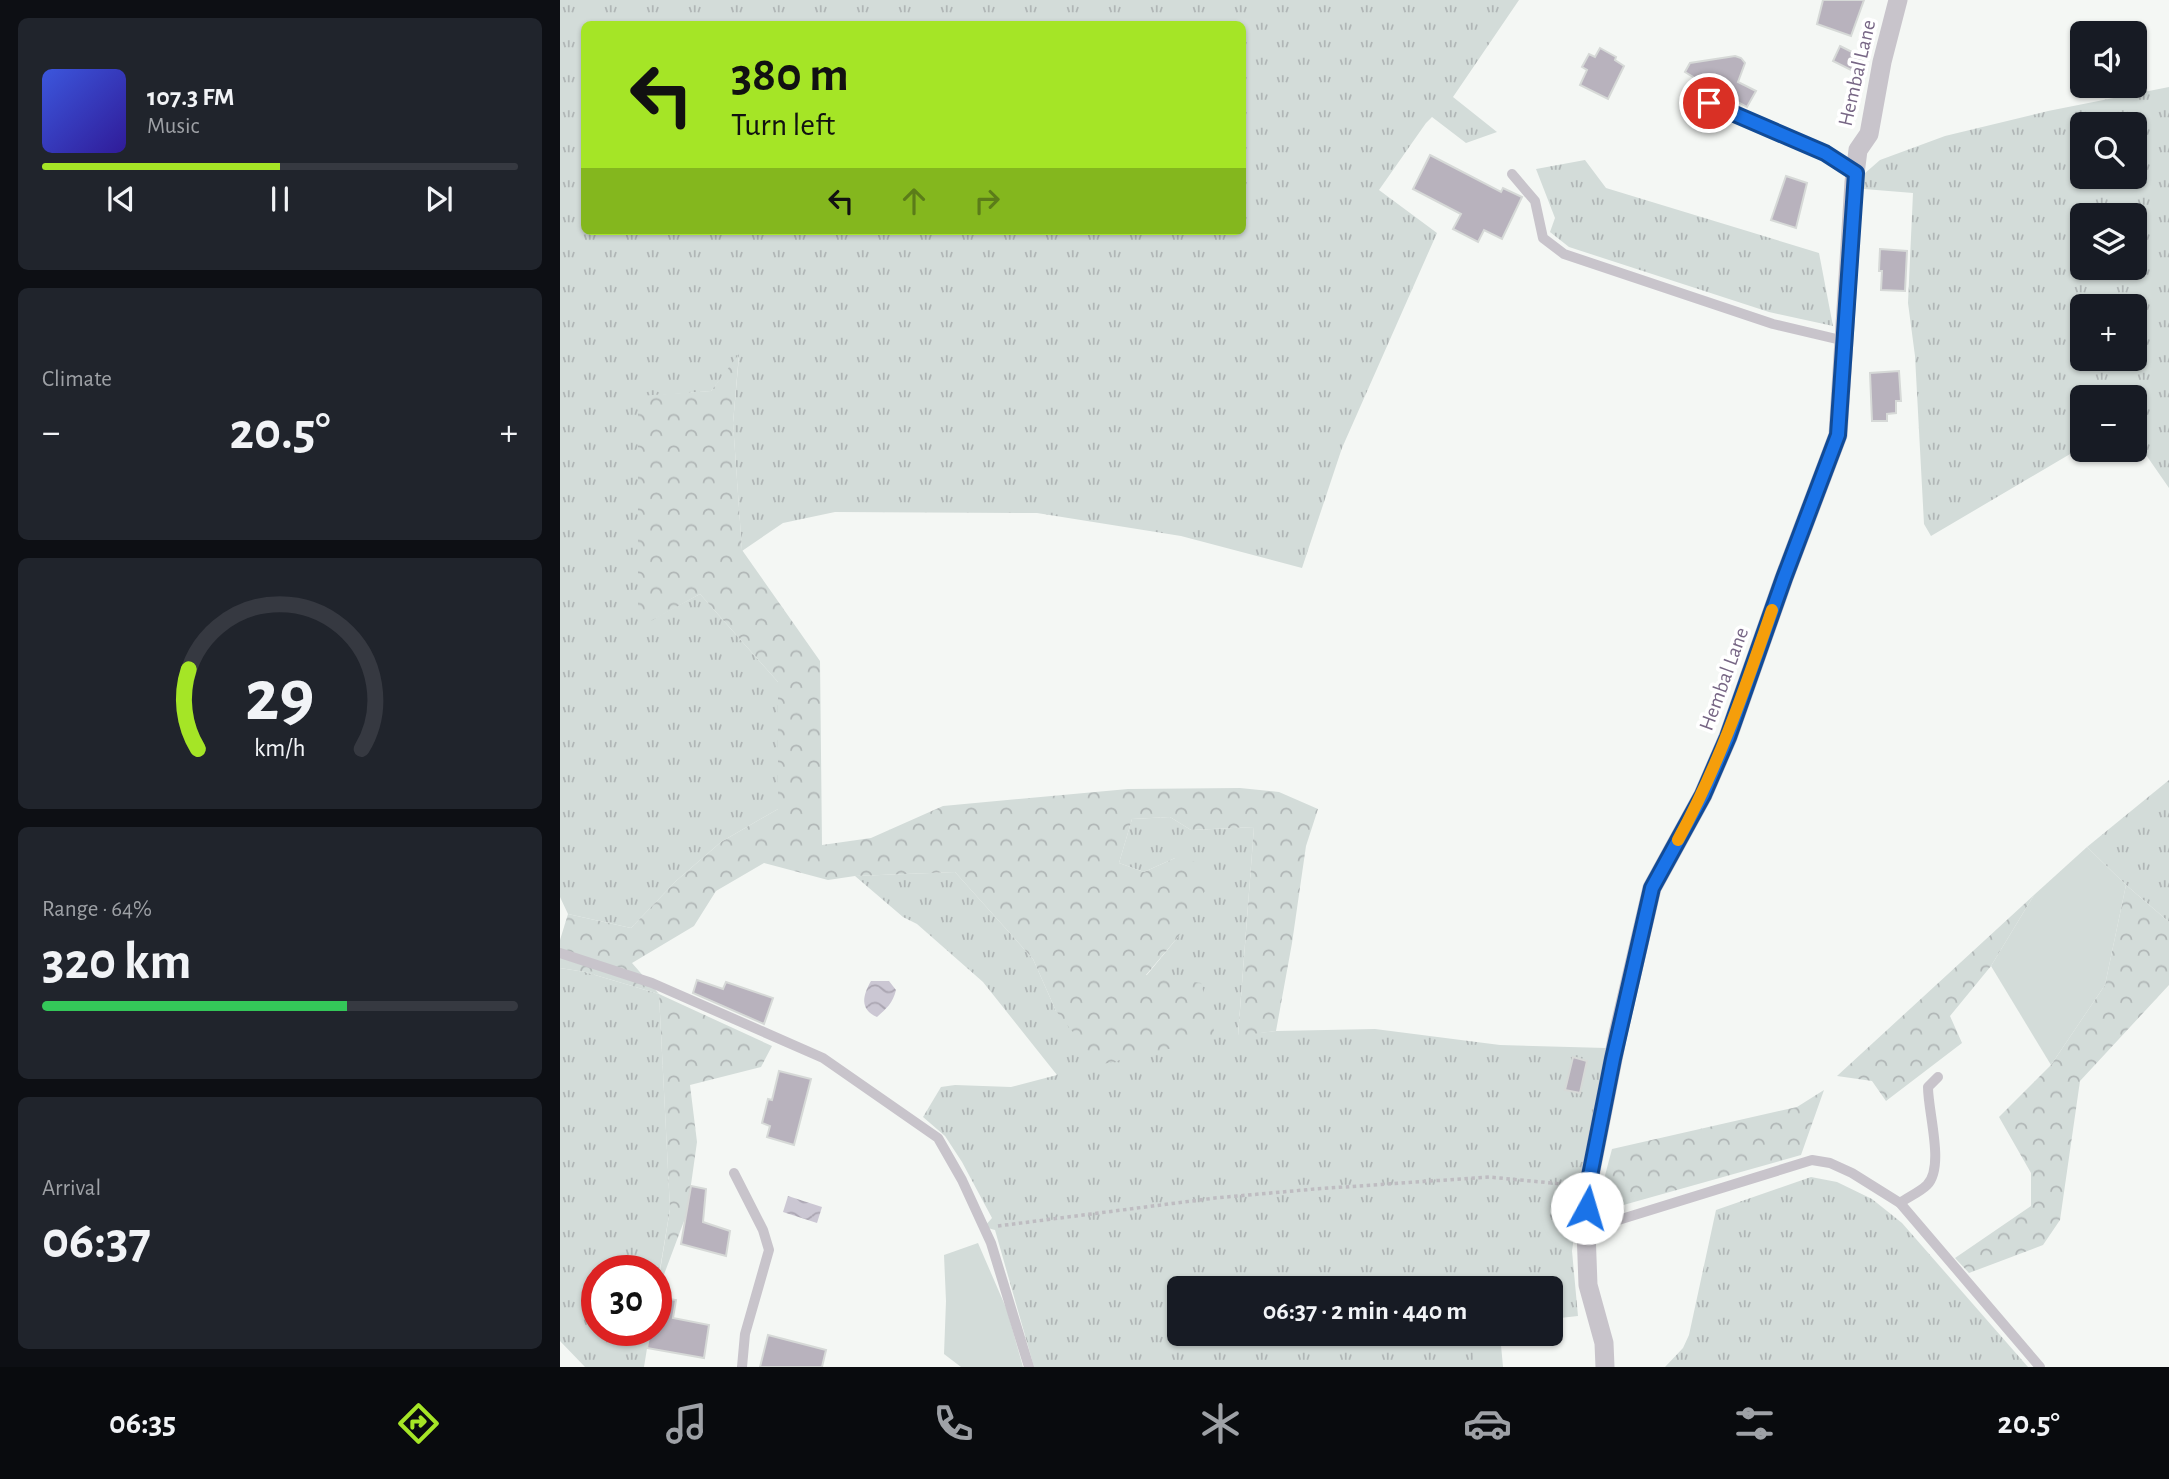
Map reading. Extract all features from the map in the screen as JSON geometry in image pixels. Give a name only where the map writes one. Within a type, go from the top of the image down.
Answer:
[{"type":"street","name":"Hembal Lane","points":[[1605,1367],[1604,1343],[1588,1285],[1586,1230],[1588,1186],[1618,1034],[1652,888],[1703,795],[1728,737],[1838,435],[1858,150],[1869,134],[1882,62],[1898,0]]},
{"type":"lane","points":[[1686,93],[1825,153],[1856,173]]},
{"type":"lane","points":[[1512,174],[1535,201],[1544,238],[1564,254],[1773,324],[1845,341]]},
{"type":"lane","points":[[560,953],[652,983],[822,1058],[938,1138],[962,1180],[991,1243],[1029,1367]]},
{"type":"lane","points":[[1900,1203],[1927,1185],[1935,1173],[1937,1160],[1928,1087],[1938,1077]]},
{"type":"lane","points":[[1586,1230],[1812,1160],[1829,1163],[1852,1172],[1900,1203],[2040,1367]]},
{"type":"lane","points":[[734,1173],[763,1230],[769,1250],[745,1334],[742,1367]]},
{"type":"path","points":[[984,1227],[1215,1198],[1489,1177],[1581,1187]]},
{"type":"green space","points":[[560,0],[1519,0],[1453,97],[1497,132],[1466,143],[1432,117],[1379,190],[1437,233],[1342,448],[1302,568],[1181,536],[1037,513],[835,512],[783,523],[742,551],[733,423],[739,356],[711,391],[638,397],[638,627],[700,594],[778,682],[778,809],[721,842],[676,881],[631,928],[568,914],[560,897]]},
{"type":"green space","points":[[2169,87],[2169,488],[2147,456],[2147,385],[2070,385],[2070,454],[1931,536],[1924,524],[1915,356],[1908,303],[1913,193],[1864,189],[1864,174],[1880,160],[1945,136],[2114,98],[2147,98],[2147,91]]},
{"type":"green space","points":[[1585,160],[1606,188],[1819,253],[1833,326],[1769,312],[1569,247],[1550,232],[1555,218],[1536,169]]},
{"type":"green space","points":[[739,354],[733,423],[742,550],[820,661],[822,845],[871,838],[943,806],[1128,789],[1240,788],[1279,792],[1318,809],[1306,846],[1276,1031],[1238,1036],[1254,827],[1191,830],[1170,817],[1132,819],[1119,863],[1144,872],[1175,858],[1207,864],[1208,886],[1178,937],[1146,975],[1201,983],[1216,1038],[1099,1065],[1056,1011],[1033,959],[955,872],[855,876],[828,880],[764,863],[716,891],[694,926],[632,963],[659,994],[585,972],[560,968],[560,940],[568,914],[631,928],[676,881],[721,842],[778,809],[778,682],[700,594],[638,628],[638,396],[711,391]]},
{"type":"green space","points":[[2169,780],[2169,922],[2087,847]]},
{"type":"green space","points":[[1170,817],[1191,830],[1254,827],[1238,1035],[1276,1031],[1375,1029],[1500,1045],[1606,1048],[1572,1251],[1578,1316],[1563,1318],[1563,1276],[1167,1276],[1167,1346],[1475,1346],[1477,1367],[1034,1367],[995,1230],[984,1227],[992,1218],[945,1136],[923,1117],[941,1087],[1011,1087],[1057,1075],[983,982],[917,924],[903,917],[855,876],[955,872],[1033,959],[1056,1011],[1146,976],[1178,937],[1175,858],[1144,872],[1119,863],[1132,819]]},
{"type":"green space","points":[[2087,847],[2126,885],[2105,985],[2051,1065],[1991,966],[2034,895]]},
{"type":"green space","points":[[2126,885],[2169,922],[2169,985],[2080,1081],[2060,1220],[2043,1245],[1969,1273],[1955,1258],[2031,1206],[2031,1173],[1999,1117],[2051,1065],[2105,985]]},
{"type":"green space","points":[[2034,895],[1991,966],[1950,1016],[1962,1043],[1886,1101],[1872,1081],[1837,1076]]},
{"type":"green space","points":[[560,968],[585,972],[659,994],[670,1209],[662,1255],[581,1255],[581,1346],[647,1346],[644,1367],[585,1367],[560,1341]]},
{"type":"green space","points":[[659,994],[772,1046],[761,1067],[690,1085],[697,1142],[687,1213],[671,1255],[663,1255],[670,1209]]},
{"type":"green space","points":[[1824,1090],[1801,1155],[1595,1213],[1612,1149],[1797,1107]]},
{"type":"green space","points":[[1811,1177],[1837,1182],[1872,1199],[1902,1223],[2028,1367],[1665,1367],[1683,1348],[1689,1335],[1716,1210]]},
{"type":"green space","points":[[978,1243],[1007,1310],[1023,1367],[961,1367],[944,1354],[944,1255]]},
{"type":"green space","points":[[1472,1346],[1501,1346],[1503,1367],[1474,1367]]},
{"type":"water","points":[[871,981],[889,981],[896,990],[891,1002],[877,1017],[867,1010],[864,1001]]},
{"type":"water","points":[[788,1196],[822,1207],[817,1223],[783,1212]]},
{"type":"building","points":[[1823,0],[1864,0],[1851,36],[1817,24]]},
{"type":"building","points":[[1840,46],[1864,58],[1857,73],[1833,61]]},
{"type":"building","points":[[1600,48],[1616,57],[1615,60],[1624,66],[1608,99],[1580,85],[1587,70],[1582,67],[1589,54],[1595,57]]},
{"type":"building","points":[[1735,56],[1745,63],[1738,82],[1756,91],[1747,107],[1711,87],[1703,90],[1696,87],[1693,77],[1685,72],[1690,63]]},
{"type":"building","points":[[1430,155],[1501,192],[1503,188],[1522,197],[1502,239],[1484,230],[1478,242],[1453,229],[1461,214],[1413,189]]},
{"type":"building","points":[[1786,176],[1807,183],[1796,228],[1771,220]]},
{"type":"building","points":[[1880,249],[1907,251],[1905,291],[1881,290]]},
{"type":"building","points":[[1899,371],[1901,401],[1896,401],[1896,413],[1887,414],[1887,421],[1872,421],[1870,373]]},
{"type":"building","points":[[697,980],[723,989],[726,982],[773,998],[764,1024],[693,993]]},
{"type":"building","points":[[1573,1057],[1587,1061],[1580,1093],[1565,1090]]},
{"type":"building","points":[[779,1071],[811,1079],[794,1145],[767,1137],[770,1126],[762,1123],[768,1099],[772,1100]]},
{"type":"building","points":[[691,1186],[706,1189],[703,1222],[730,1231],[726,1256],[681,1244]]},
{"type":"building","points":[[672,1299],[676,1300],[673,1318],[709,1325],[704,1358],[647,1348],[672,1346]]},
{"type":"building","points":[[768,1335],[826,1350],[822,1367],[760,1367]]},
{"type":"slow traffic","points":[[1678,840],[1703,795],[1728,737],[1772,610]]},
{"type":"route","points":[[1587,1208],[1588,1186],[1618,1034],[1652,888],[1703,795],[1728,737],[1838,435],[1856,173],[1825,153],[1709,103]]}]
